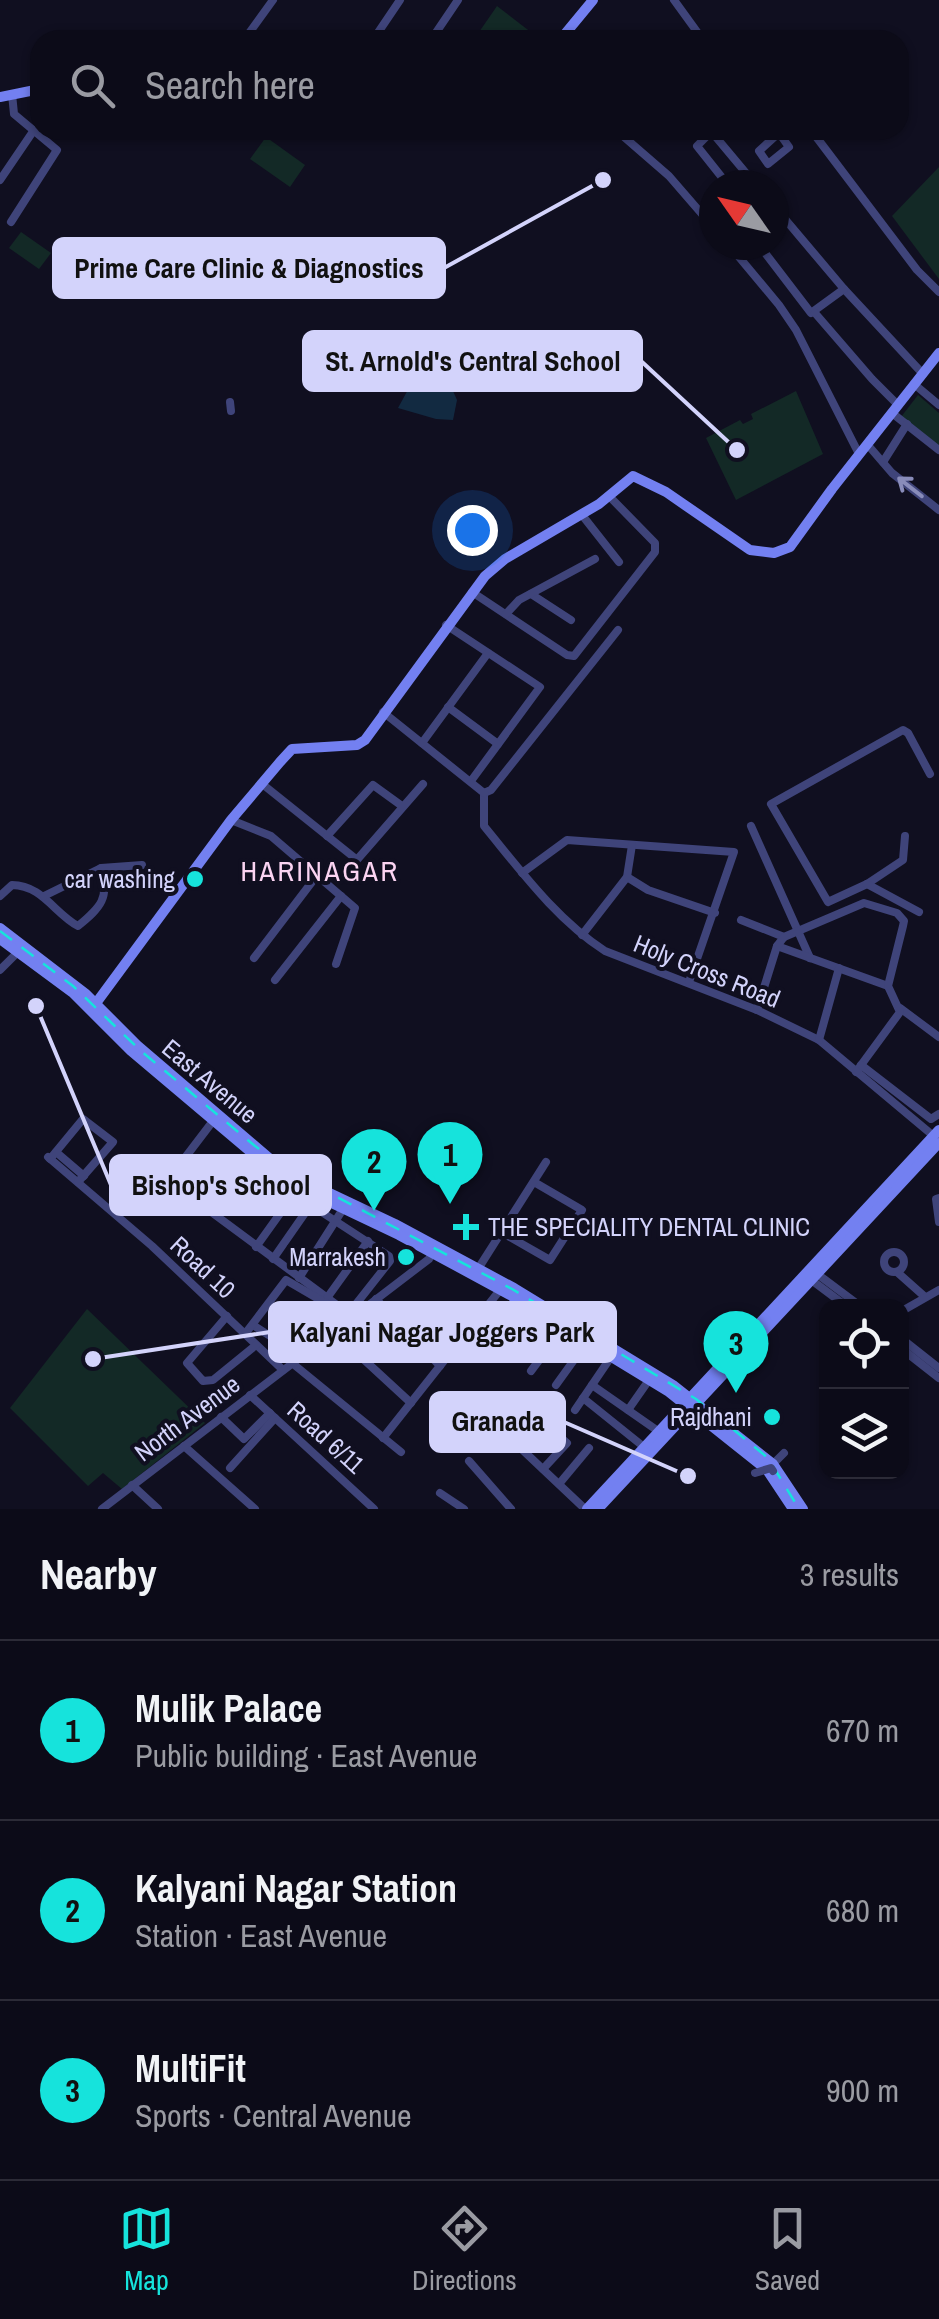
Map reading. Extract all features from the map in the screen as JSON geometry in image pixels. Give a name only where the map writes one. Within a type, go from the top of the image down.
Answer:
[{"type":"street","points":[[251,30],[273,0]]},
{"type":"street","points":[[380,30],[400,0]]},
{"type":"street","points":[[438,30],[458,0]]},
{"type":"street","points":[[571,30],[593,0]]},
{"type":"street","points":[[674,0],[696,30]]},
{"type":"street","points":[[6,96],[14,114],[30,127]]},
{"type":"street","points":[[0,180],[30,136]]},
{"type":"street","points":[[10,222],[56,156],[54,145],[47,140]]},
{"type":"street","points":[[628,140],[669,176],[699,211]]},
{"type":"street","points":[[702,140],[697,146],[716,170]]},
{"type":"street","points":[[718,140],[743,170]]},
{"type":"street","points":[[819,140],[917,270],[939,292]]},
{"type":"street","points":[[733,170],[738,164]]},
{"type":"street","points":[[789,224],[922,374]]},
{"type":"street","points":[[742,260],[796,330],[863,449],[939,510]]},
{"type":"street","points":[[770,260],[807,310],[815,312],[907,424],[939,450]]},
{"type":"street","points":[[815,312],[844,289]]},
{"type":"street","points":[[93,1007],[231,820],[292,749],[361,743],[446,625],[505,559],[582,515],[628,478],[637,476],[750,550],[782,552],[796,540],[939,353]]},
{"type":"street","points":[[914,384],[939,406]]},
{"type":"street","points":[[883,462],[907,424]]},
{"type":"street","points":[[472,592],[567,655],[578,652],[655,552],[655,543],[609,496]]},
{"type":"street","points":[[582,515],[619,562]]},
{"type":"street","points":[[506,614],[514,604],[595,559]]},
{"type":"street","points":[[531,594],[571,620]]},
{"type":"street","points":[[446,625],[540,688],[471,781]]},
{"type":"street","points":[[384,712],[484,793],[491,790],[618,630]]},
{"type":"street","points":[[422,743],[488,653]]},
{"type":"street","points":[[448,708],[498,744]]},
{"type":"street","points":[[906,836],[903,860],[832,902],[824,898],[771,804],[903,730],[930,774]]},
{"type":"street","points":[[262,783],[356,860]]},
{"type":"street","points":[[342,877],[422,784]]},
{"type":"street","points":[[326,836],[372,785],[402,806]]},
{"type":"street","name":"Holy Cross Road","points":[[484,793],[484,826],[560,916],[582,934],[605,951],[757,1010],[819,1040],[938,1137]]},
{"type":"street","points":[[231,820],[270,836],[356,910],[336,964]]},
{"type":"street","points":[[751,826],[810,958]]},
{"type":"street","points":[[522,873],[567,840],[734,852],[689,982]]},
{"type":"street","points":[[582,934],[627,877],[632,845]]},
{"type":"street","points":[[44,896],[101,868],[142,866]]},
{"type":"street","points":[[0,896],[18,884],[44,896],[78,926],[104,897],[106,886],[101,868]]},
{"type":"street","points":[[254,958],[318,874]]},
{"type":"street","points":[[627,877],[648,890],[714,913]]},
{"type":"street","points":[[866,884],[919,912]]},
{"type":"street","points":[[276,980],[342,896]]},
{"type":"street","points":[[757,1010],[777,946],[784,937],[864,903],[897,913],[904,921],[888,986]]},
{"type":"street","points":[[741,920],[784,937]]},
{"type":"street","name":"East Avenue","points":[[0,928],[276,1163],[342,1211]]},
{"type":"street","name":"East Avenue","points":[[0,939],[93,1007],[131,1051],[285,1180],[342,1211],[478,1269],[529,1297],[778,1461],[803,1509]]},
{"type":"street","points":[[777,946],[888,986],[900,1008],[939,1037]]},
{"type":"street","points":[[0,970],[18,952]]},
{"type":"street","points":[[819,1040],[839,968]]},
{"type":"street","points":[[900,1008],[858,1068],[931,1118],[939,1114]]},
{"type":"street","name":"Road 10","points":[[80,1179],[114,1142],[83,1119],[51,1156],[256,1344],[400,1452]]},
{"type":"street","points":[[213,1121],[168,1180],[256,1247],[349,1313],[389,1264],[388,1256],[368,1241],[342,1211],[294,1194],[256,1247]]},
{"type":"street","points":[[598,1509],[690,1403],[938,1137]]},
{"type":"street","points":[[478,1269],[546,1162]]},
{"type":"street","points":[[501,1232],[550,1260],[582,1210],[534,1182]]},
{"type":"street","points":[[939,1198],[935,1208],[939,1222]]},
{"type":"street","points":[[274,1259],[312,1203]]},
{"type":"street","points":[[299,1278],[342,1211]]},
{"type":"street","points":[[327,1298],[368,1241]]},
{"type":"street","name":"East Avenue","points":[[434,1250],[690,1403],[754,1469],[772,1474],[793,1509]]},
{"type":"street","name":"North Avenue","points":[[102,1509],[434,1250]]},
{"type":"street","points":[[897,1272],[924,1296]]},
{"type":"street","points":[[811,1274],[838,1299]]},
{"type":"street","points":[[811,1274],[849,1299]]},
{"type":"street","points":[[245,1334],[286,1280],[334,1308],[322,1326]]},
{"type":"street","points":[[383,1438],[500,1290]]},
{"type":"street","points":[[909,1306],[939,1290]]},
{"type":"street","points":[[376,1299],[440,1366]]},
{"type":"street","points":[[253,1324],[270,1336],[294,1307],[322,1326],[411,1403]]},
{"type":"street","points":[[501,1350],[531,1308]]},
{"type":"street","points":[[227,1316],[187,1363],[203,1381],[214,1380],[256,1344]]},
{"type":"street","points":[[348,1320],[382,1350]]},
{"type":"street","points":[[531,1371],[563,1328]]},
{"type":"street","points":[[556,1384],[587,1342]]},
{"type":"street","points":[[909,1344],[939,1368]]},
{"type":"street","points":[[909,1354],[939,1378]]},
{"type":"street","points":[[575,1410],[611,1357]]},
{"type":"street","points":[[628,1410],[649,1380]]},
{"type":"street","points":[[592,1385],[658,1431]]},
{"type":"street","name":"Road 6/11","points":[[250,1395],[374,1509]]},
{"type":"street","points":[[583,1398],[644,1447]]},
{"type":"street","points":[[543,1469],[567,1443],[522,1404],[497,1426],[559,1484],[586,1509],[658,1431],[690,1403]]},
{"type":"street","points":[[221,1417],[244,1438],[272,1415]]},
{"type":"street","points":[[230,1468],[272,1415]]},
{"type":"street","points":[[184,1446],[255,1509]]},
{"type":"street","points":[[559,1484],[589,1448]]},
{"type":"street","points":[[470,1460],[512,1509]]},
{"type":"street","points":[[754,1469],[778,1461]]},
{"type":"street","points":[[132,1485],[158,1509]]},
{"type":"street","points":[[440,1493],[464,1509]]},
{"type":"street","points":[[356,1509],[364,1500]]},
{"type":"green space","points":[[497,6],[528,30],[480,30]]},
{"type":"green space","points":[[264,140],[270,140],[305,165],[290,187],[250,159]]},
{"type":"green space","points":[[939,167],[939,279],[892,216]]},
{"type":"green space","points":[[21,232],[51,253],[39,269],[9,248]]},
{"type":"green space","points":[[796,391],[823,454],[736,500],[706,438],[740,420],[743,424],[753,419],[751,414]]},
{"type":"green space","points":[[918,395],[939,413],[939,446],[901,417]]},
{"type":"green space","points":[[87,1309],[205,1423],[122,1489],[103,1473],[88,1486],[10,1408]]},
{"type":"water","points":[[416,375],[453,391],[457,400],[453,420],[398,408]]},
{"type":"railway","points":[[0,931],[73,986],[141,1051],[295,1175],[512,1289],[696,1399],[768,1458],[799,1509]]},
{"type":"place","name":"Prime Care Clinic & Diagnostics","points":[[603,180]]},
{"type":"place","name":"St. Arnold's Central School","points":[[737,450]]},
{"type":"place","name":"car washing","points":[[195,879]]},
{"type":"place","name":"Bishop's School","points":[[36,1006]]},
{"type":"place","name":"Mulik Palace","points":[[450,1204]]},
{"type":"place","name":"Kalyani Nagar Station","points":[[374,1211]]},
{"type":"place","name":"THE SPECIALITY DENTAL CLINIC","points":[[466,1227]]},
{"type":"place","name":"Marrakesh","points":[[406,1257]]},
{"type":"place","name":"Kalyani Nagar Joggers Park","points":[[93,1359]]},
{"type":"place","name":"MultiFit","points":[[736,1393]]},
{"type":"place","name":"Rajdhani","points":[[772,1417]]},
{"type":"place","name":"Granada","points":[[688,1476]]},
{"type":"district","name":"HARINAGAR","points":[[320,871]]}]
